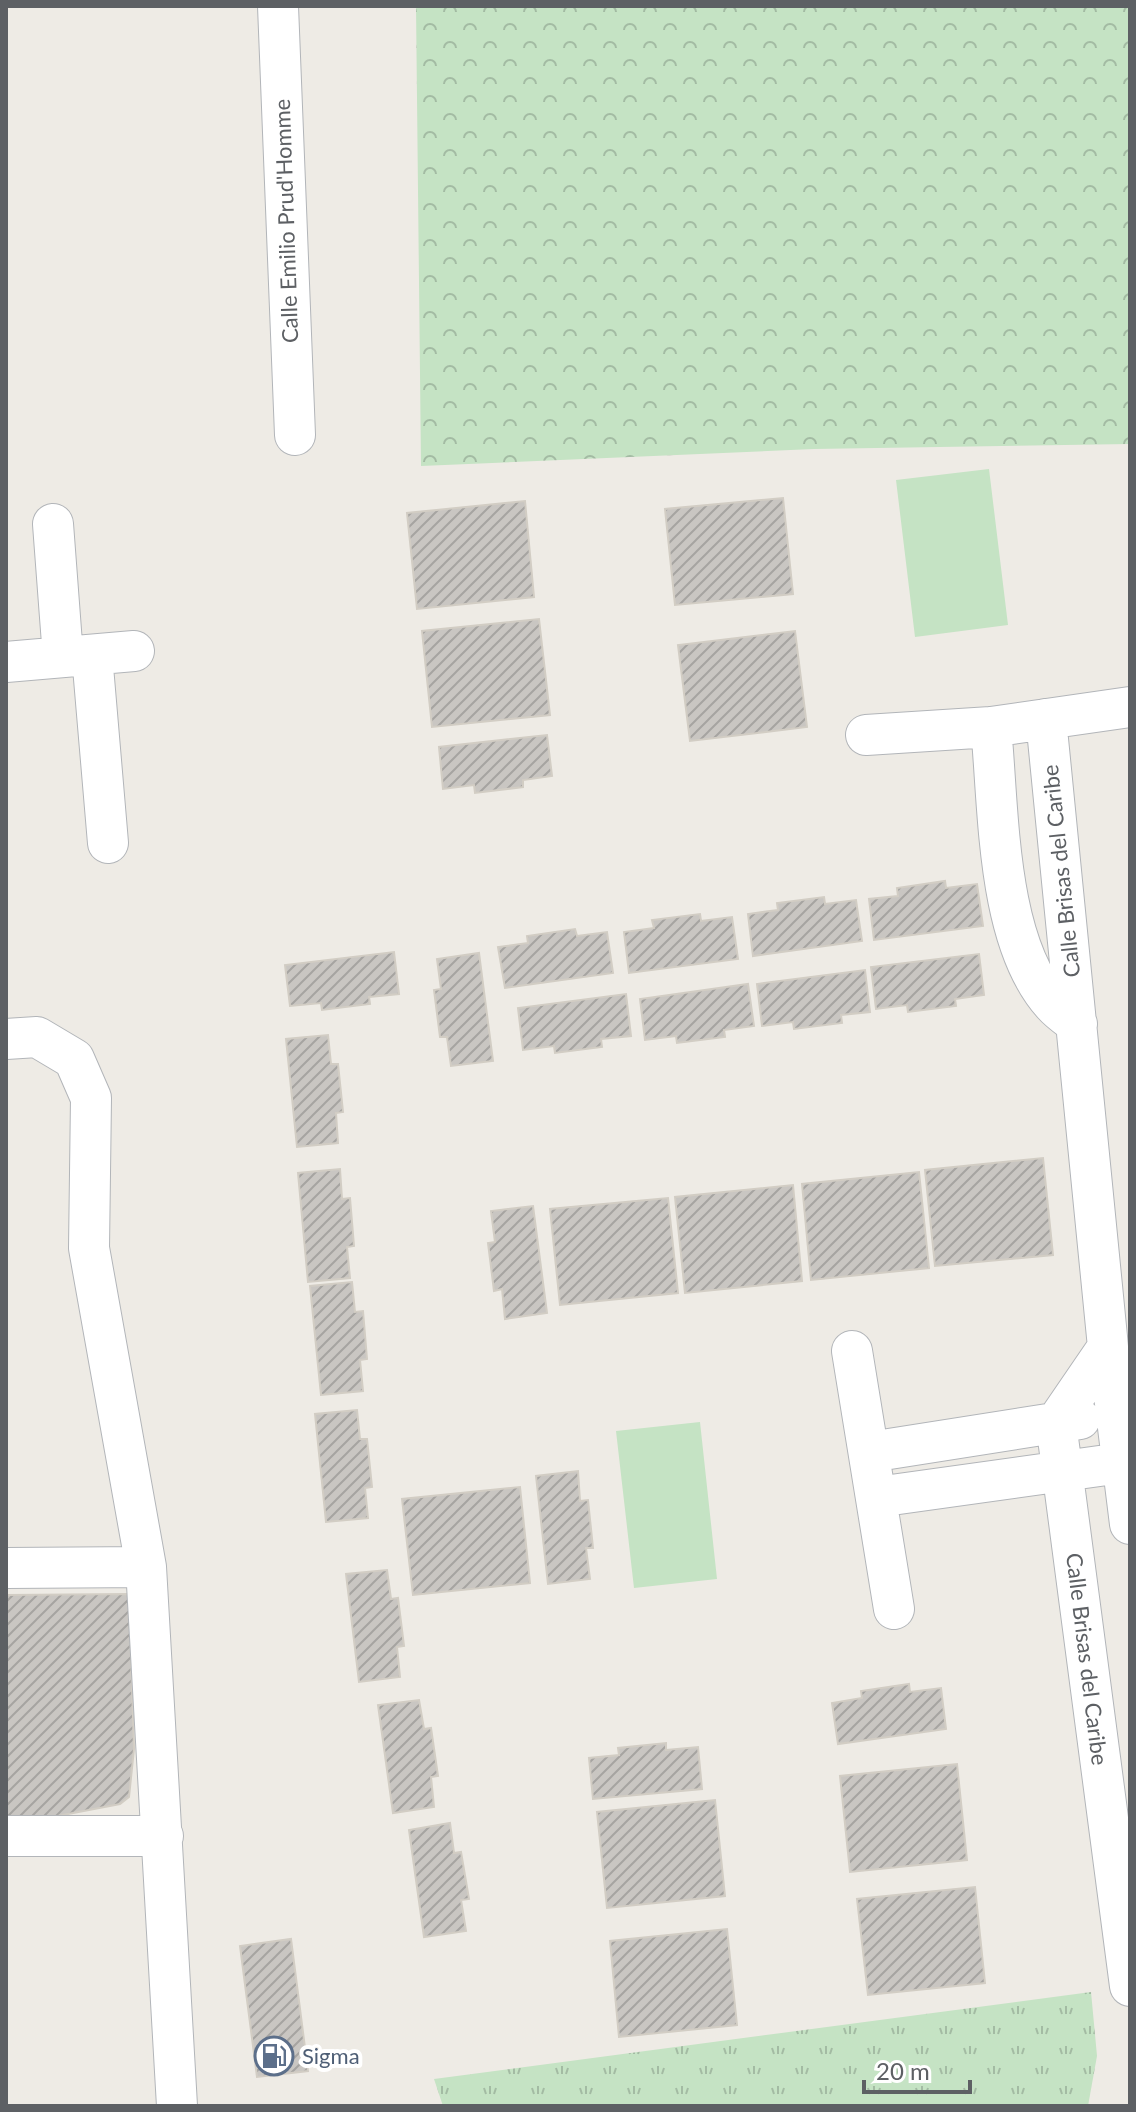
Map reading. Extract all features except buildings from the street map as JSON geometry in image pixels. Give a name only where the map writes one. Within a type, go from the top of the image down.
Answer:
[{"type":"street","name":"Calle Emilio Prud'Homme","points":[[278,6],[295,435]]},
{"type":"street","points":[[53,524],[108,843]]},
{"type":"street","points":[[6,662],[134,651]]},
{"type":"street","points":[[866,735],[991,727],[1130,707]]},
{"type":"street","name":"Calle Brisas del Caribe","points":[[1046,719],[1108,1347],[1130,1524]]},
{"type":"street","name":"Calle Brisas del Caribe","points":[[991,727],[1008,909],[1029,965],[1053,1004],[1077,1024]]},
{"type":"street","points":[[6,1039],[37,1037],[74,1059],[91,1098],[89,1248],[146,1567],[177,2106]]},
{"type":"street","points":[[1056,1423],[1108,1347]]},
{"type":"street","points":[[852,1351],[894,1609]]},
{"type":"street","points":[[870,1452],[1116,1414]]},
{"type":"street","name":"Calle Brisas del Caribe","points":[[1056,1423],[1130,1986]]},
{"type":"street","points":[[877,1497],[1121,1463]]},
{"type":"street","points":[[6,1568],[146,1567]]},
{"type":"street","points":[[6,1836],[163,1836]]},
{"type":"green space","points":[[416,6],[1130,6],[1130,444],[814,449],[421,466]]},
{"type":"green space","points":[[989,469],[1008,625],[915,637],[896,480]]},
{"type":"green space","points":[[700,1422],[717,1579],[634,1588],[616,1431]]},
{"type":"green space","points":[[1091,1992],[1097,2056],[1088,2106],[443,2106],[434,2079]]},
{"type":"place","name":"Sigma","points":[[274,2056]]}]
